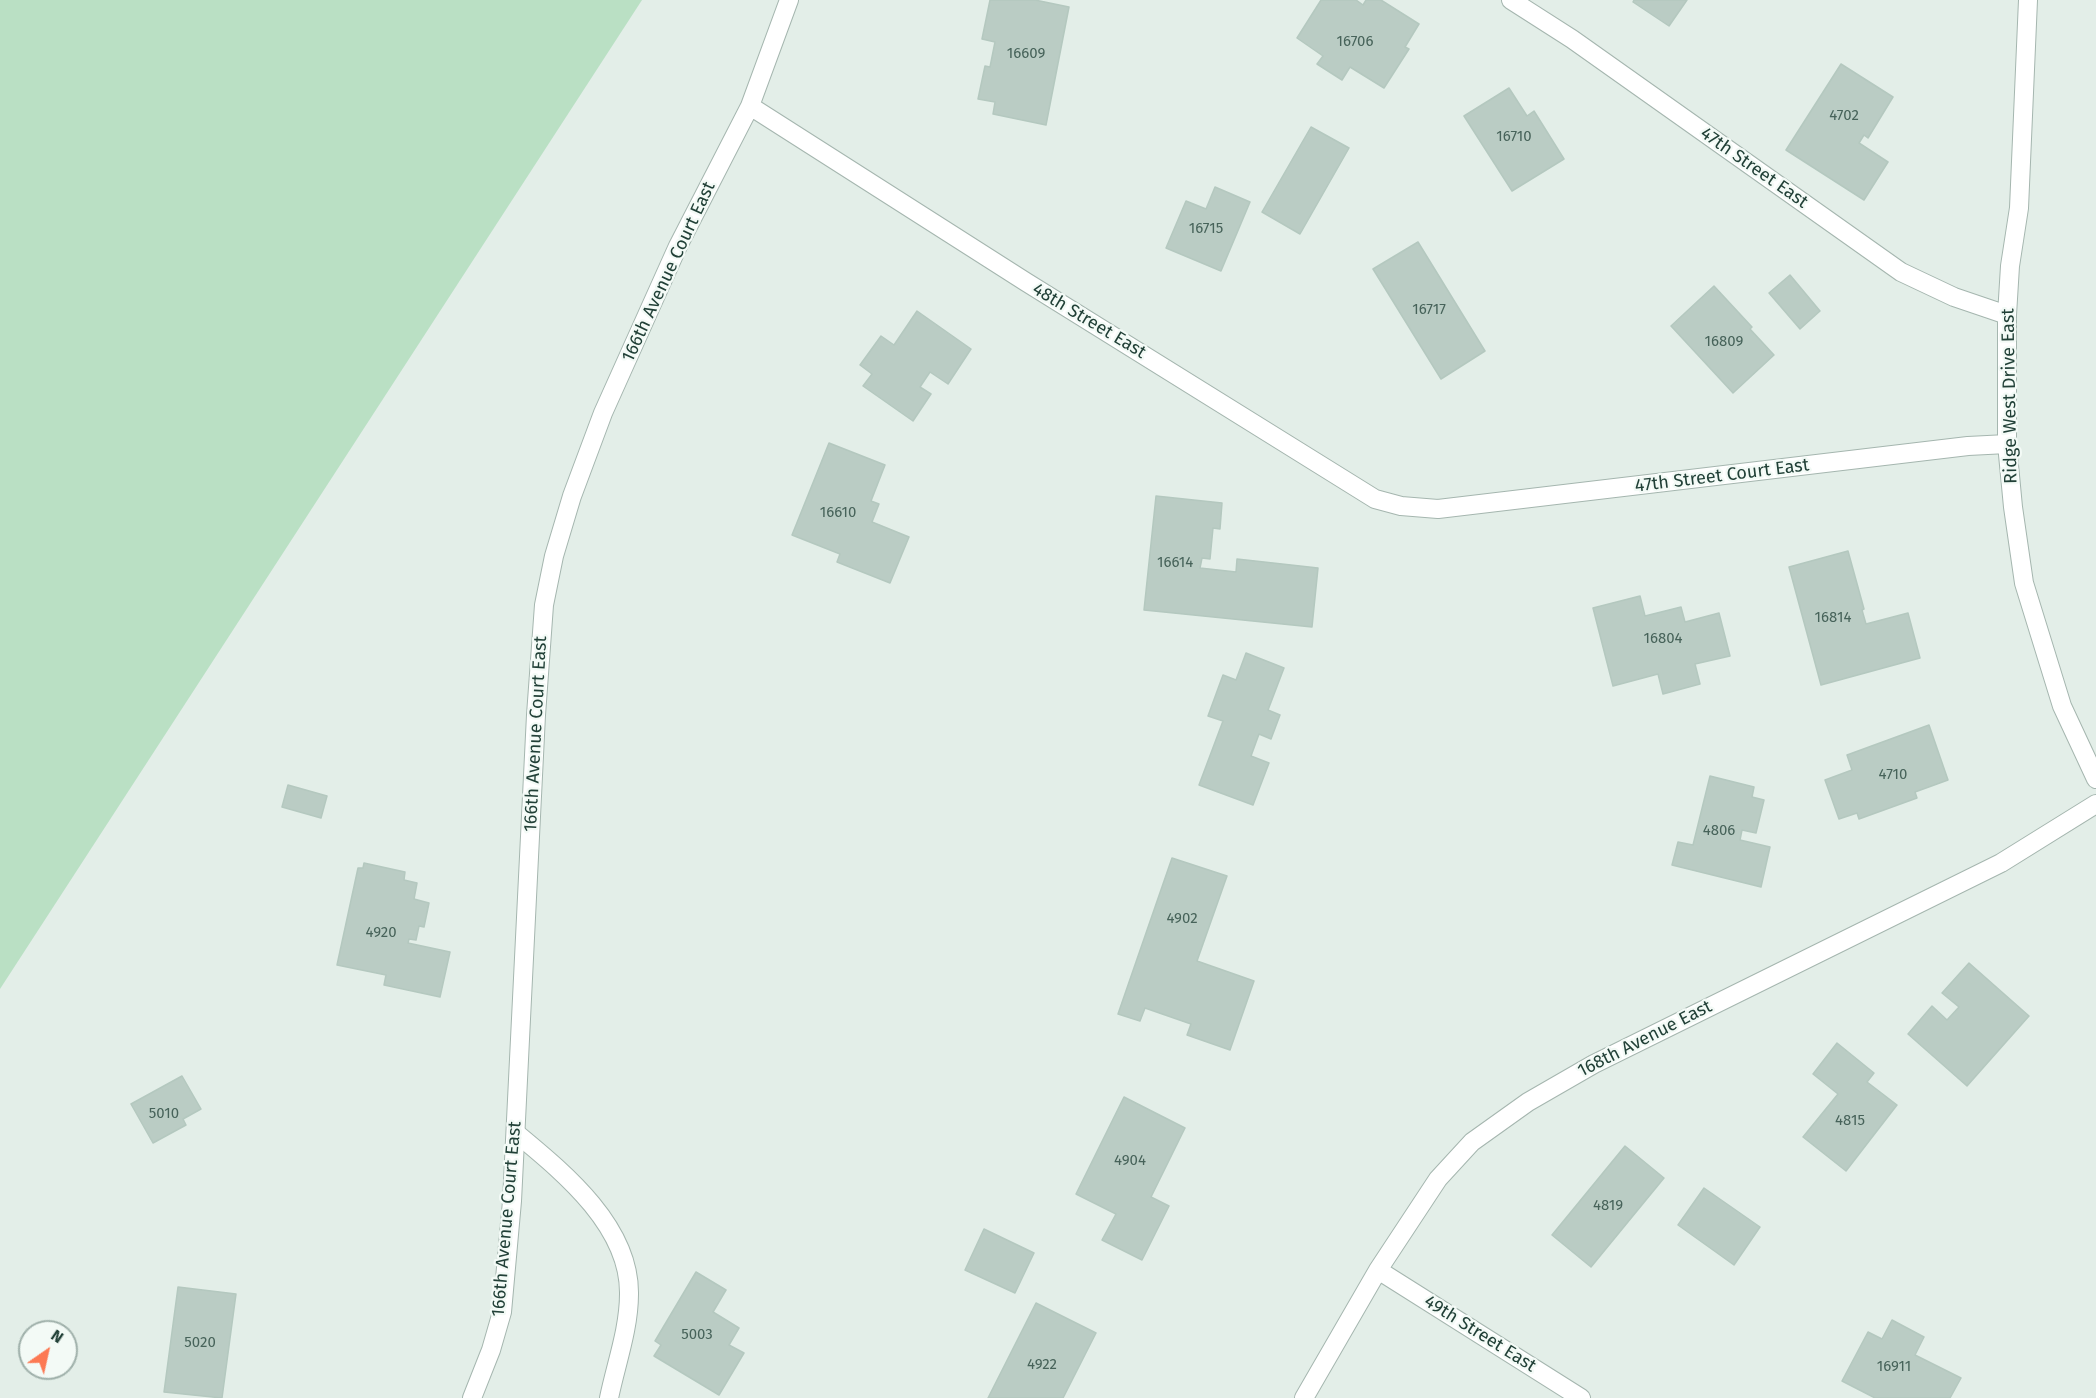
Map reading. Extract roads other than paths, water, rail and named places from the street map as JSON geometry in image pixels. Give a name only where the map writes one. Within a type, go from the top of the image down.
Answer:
[{"type":"street","name":"166th Avenue Court East","points":[[472,1398],[491,1350],[502,1312],[516,1133],[536,715],[544,605],[554,556],[572,496],[603,413],[678,246],[750,106],[789,0]]},
{"type":"street","name":"47th Street East","points":[[1511,0],[1572,39],[1901,272],[1954,297],[2007,315]]},
{"type":"street","name":"Ridge West Drive East","points":[[2028,0],[2019,208],[2010,266],[2007,315],[2007,444],[2024,583],[2062,706],[2096,779]]},
{"type":"street","name":"48th Street East","points":[[750,106],[1375,500],[1401,506],[1438,509]]},
{"type":"street","name":"47th Street Court East","points":[[1438,509],[1968,446],[2007,444]]},
{"type":"street","name":"168th Avenue East","points":[[1304,1398],[1378,1270],[1438,1179],[1472,1142],[1528,1102],[1594,1064],[2001,864],[2096,804]]},
{"type":"street","points":[[516,1133],[550,1161],[580,1191],[605,1220],[623,1255],[630,1293],[623,1341],[609,1398]]},
{"type":"street","name":"49th Street East","points":[[1378,1270],[1581,1398]]}]
